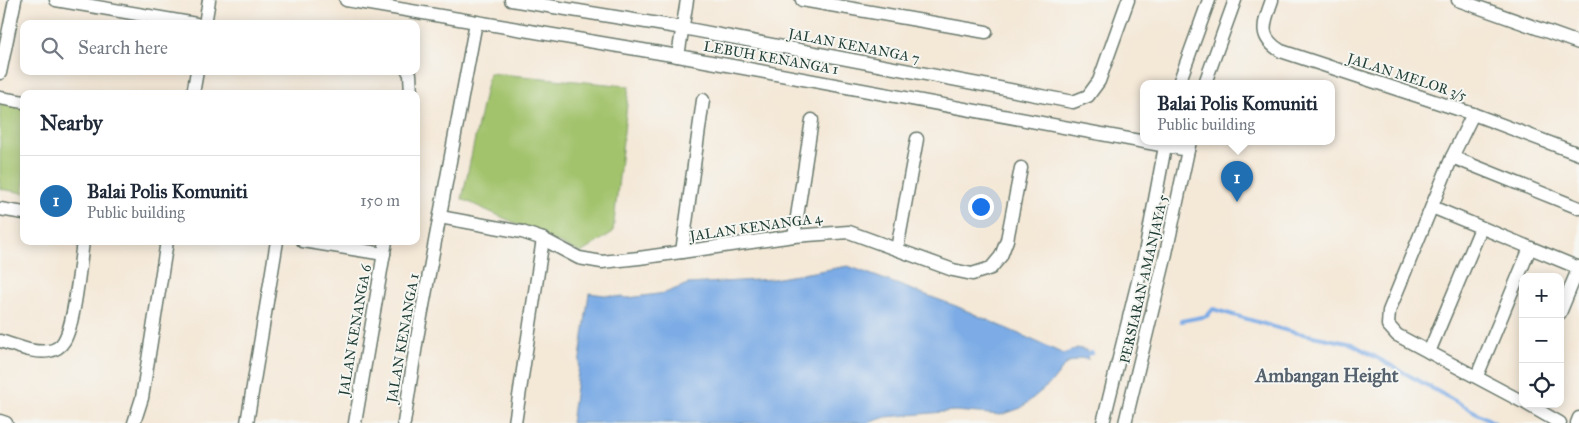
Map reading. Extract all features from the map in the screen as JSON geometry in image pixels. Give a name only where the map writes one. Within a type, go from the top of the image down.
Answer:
[{"type":"street","points":[[0,73],[15,0]]},
{"type":"street","points":[[56,0],[173,20]]},
{"type":"street","points":[[206,20],[209,0]]},
{"type":"street","name":"LEBUH KENANGA 1","points":[[346,0],[678,56],[1140,139]]},
{"type":"street","name":"JALAN KENANGA 7","points":[[511,0],[683,28],[1073,102],[1088,96],[1099,81],[1128,0]]},
{"type":"street","points":[[678,56],[687,0]]},
{"type":"street","points":[[802,0],[986,32]]},
{"type":"street","points":[[1180,80],[1209,0]]},
{"type":"street","points":[[1206,80],[1235,0]]},
{"type":"street","name":"JALAN MELOR 3/5","points":[[1272,0],[1264,30],[1266,39],[1281,51],[1473,114],[1579,154]]},
{"type":"street","points":[[1458,0],[1579,43]]},
{"type":"street","name":"JALAN KENANGA 1","points":[[404,423],[417,338],[476,22]]},
{"type":"street","points":[[194,90],[196,75]]},
{"type":"street","points":[[410,75],[412,90]]},
{"type":"street","points":[[0,98],[20,101]]},
{"type":"street","points":[[682,252],[703,100]]},
{"type":"street","points":[[1473,114],[1452,158],[1389,311],[1388,325],[1397,335],[1519,400]]},
{"type":"street","points":[[794,236],[812,120]]},
{"type":"street","points":[[897,249],[917,139]]},
{"type":"street","name":"PERSIARAN AMANJAYA 5","points":[[1103,423],[1145,253],[1165,145]]},
{"type":"street","name":"PERSIARAN AMANJAYA 5","points":[[1125,423],[1165,258],[1189,145]]},
{"type":"street","points":[[1452,158],[1579,208]]},
{"type":"street","name":"JALAN KENANGA 4","points":[[440,217],[522,232],[543,239],[579,258],[602,262],[794,236],[849,232],[953,270],[972,274],[991,268],[1001,256],[1007,240],[1021,168]]},
{"type":"street","points":[[1432,207],[1579,268],[1564,304]]},
{"type":"street","points":[[0,209],[20,212]]},
{"type":"street","points":[[1429,352],[1481,228]]},
{"type":"street","points":[[516,423],[543,239]]},
{"type":"street","points":[[0,341],[38,352],[51,351],[60,346],[65,339],[70,320],[82,245]]},
{"type":"street","points":[[134,423],[142,398],[166,245]]},
{"type":"street","points":[[247,423],[276,245]]},
{"type":"street","points":[[328,245],[384,254]]},
{"type":"street","name":"JALAN KENANGA 6","points":[[355,423],[385,245]]},
{"type":"street","points":[[1477,376],[1530,248]]},
{"type":"street","points":[[1534,408],[1560,423]]},
{"type":"street","points":[[1577,423],[1579,418]]},
{"type":"street","points":[[0,421],[6,423]]},
{"type":"green space","points":[[489,73],[629,86],[613,232],[581,253],[462,199]]},
{"type":"green space","points":[[0,101],[20,104],[20,192],[0,189]]},
{"type":"water","points":[[848,266],[956,306],[1064,354],[1077,348],[1086,350],[1088,360],[1081,358],[1066,364],[1052,382],[1021,408],[1001,415],[955,411],[886,417],[868,423],[571,423],[589,293],[628,298],[665,293],[688,284],[773,279]]},
{"type":"waterway","points":[[1181,321],[1207,316],[1213,309],[1288,331],[1352,344],[1495,423]]},
{"type":"waterway","points":[[1084,354],[1092,353]]},
{"type":"place","name":"Balai Polis Komuniti","points":[[1237,202]]},
{"type":"district","name":"Ambangan Height","points":[[1327,375]]}]
